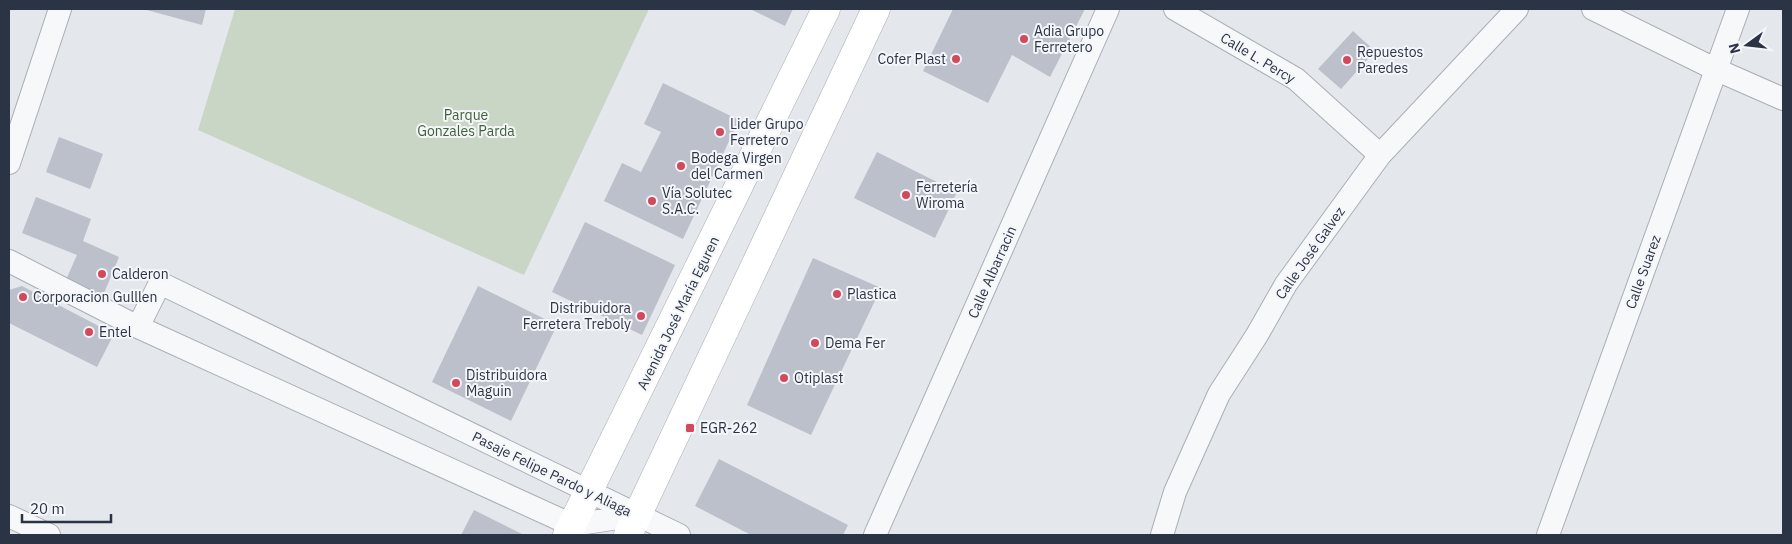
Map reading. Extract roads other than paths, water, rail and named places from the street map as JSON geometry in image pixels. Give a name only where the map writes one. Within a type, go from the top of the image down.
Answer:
[{"type":"main road","name":"Avenida José María Eguren","points":[[569,530],[659,352],[826,9]]},
{"type":"main road","points":[[633,525],[876,9]]},
{"type":"street","points":[[9,163],[60,9]]},
{"type":"street","name":"Calle Albarracin","points":[[875,535],[1108,9]]},
{"type":"street","name":"Calle L. Percy","points":[[1175,9],[1296,78],[1380,155]]},
{"type":"street","name":"Calle José Galvez","points":[[1162,535],[1175,492],[1219,394],[1257,335],[1286,284],[1380,155],[1517,9]]},
{"type":"street","points":[[1592,9],[1717,70],[1783,99]]},
{"type":"street","name":"Calle Suarez","points":[[1548,535],[1738,9]]},
{"type":"street","points":[[9,261],[138,327],[569,530]]},
{"type":"street","name":"Pasaje Felipe Pardo y Aliaga","points":[[138,327],[160,283],[588,491],[633,525]]},
{"type":"street","points":[[9,516],[49,535]]},
{"type":"street","points":[[633,525],[679,535]]},
{"type":"street","name":"Pasaje Felipe Pardo y Aliaga","points":[[569,530],[633,525]]},
{"type":"place","name":"Adia Grupo Ferretero","points":[[1024,39]]},
{"type":"place","name":"Cofer Plast","points":[[956,59]]},
{"type":"place","name":"Repuestos Paredes","points":[[1347,60]]},
{"type":"place","name":"Lider Grupo Ferretero","points":[[720,132]]},
{"type":"place","name":"Bodega Virgen del Carmen","points":[[681,166]]},
{"type":"place","name":"Ferretería Wiroma","points":[[906,195]]},
{"type":"place","name":"Vía Solutec S.A.C.","points":[[652,201]]},
{"type":"place","name":"Calderon","points":[[102,274]]},
{"type":"place","name":"Plastica","points":[[837,294]]},
{"type":"place","name":"Corporacion Gulllen","points":[[23,297]]},
{"type":"place","name":"Distribuidora Ferretera Treboly","points":[[641,316]]},
{"type":"place","name":"Entel","points":[[89,332]]},
{"type":"place","name":"Dema Fer","points":[[815,343]]},
{"type":"place","name":"Otiplast","points":[[784,378]]},
{"type":"place","name":"Distribuidora Maguin","points":[[456,383]]},
{"type":"place","name":"EGR-262","points":[[690,428]]},
{"type":"park label","name":"Parque Gonzales Parda","points":[[466,124]]}]
